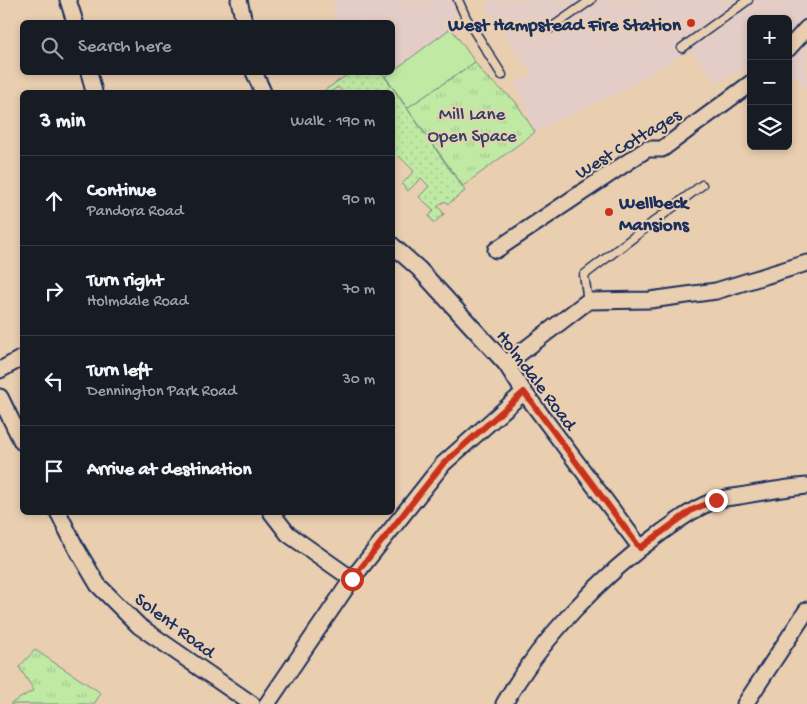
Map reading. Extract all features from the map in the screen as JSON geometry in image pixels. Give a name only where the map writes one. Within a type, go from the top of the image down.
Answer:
[{"type":"street","points":[[68,0],[73,20]]},
{"type":"street","points":[[239,0],[244,20]]},
{"type":"street","points":[[792,44],[807,28]]},
{"type":"street","points":[[89,75],[93,90]]},
{"type":"street","points":[[255,75],[262,90]]},
{"type":"street","name":"West Cottages","points":[[496,250],[648,149],[662,149],[747,87]]},
{"type":"street","name":"Holmdale Road","points":[[395,248],[419,269],[506,364],[524,392],[640,548]]},
{"type":"street","points":[[506,364],[588,301],[650,300],[716,290],[807,263]]},
{"type":"street","points":[[0,370],[20,359]]},
{"type":"street","points":[[267,704],[352,579],[443,464],[524,392]]},
{"type":"street","points":[[0,397],[20,438]]},
{"type":"street","points":[[504,704],[516,683],[554,632],[616,568],[692,510],[716,500],[779,488],[807,486]]},
{"type":"street","name":"Solent Road","points":[[60,515],[75,546],[98,584],[114,602],[139,626],[252,704]]},
{"type":"street","points":[[273,515],[288,534],[352,579]]},
{"type":"street","points":[[745,704],[807,610]]},
{"type":"lane","points":[[458,0],[466,18],[502,75]]},
{"type":"lane","points":[[551,28],[591,0]]},
{"type":"lane","points":[[682,48],[748,0]]},
{"type":"lane","points":[[588,301],[584,275],[702,186]]},
{"type":"shaded area","points":[[333,0],[414,0],[415,4],[426,0],[451,0],[459,21],[451,28],[475,62],[407,108],[383,75],[395,75],[395,20],[336,20]]},
{"type":"shaded area","points":[[495,0],[807,0],[807,88],[792,73],[792,15],[747,15],[747,67],[718,82],[694,56],[691,49],[622,91],[535,132],[515,82],[532,75],[484,5]]},
{"type":"green space","points":[[451,28],[475,62],[407,108],[385,76],[395,75],[395,70]]},
{"type":"green space","name":"Mill Lane Open Space","points":[[475,62],[483,74],[515,101],[535,132],[463,186],[407,108]]},
{"type":"green space","points":[[347,75],[383,75],[394,90],[341,90],[338,87],[333,90],[325,90]]},
{"type":"green space","points":[[395,91],[465,191],[448,204],[445,201],[438,206],[444,214],[434,223],[429,216],[434,210],[419,197],[429,186],[421,178],[408,191],[402,184],[414,171],[399,156],[395,160]]},
{"type":"green space","points":[[35,650],[101,693],[94,704],[10,704],[34,690],[19,667]]},
{"type":"place","name":"West Hampstead Fire Station","points":[[691,23]]},
{"type":"place","name":"Wellbeck Mansions","points":[[609,212]]},
{"type":"route","points":[[352,579],[443,464],[524,392],[640,548],[692,510],[716,500]]}]
